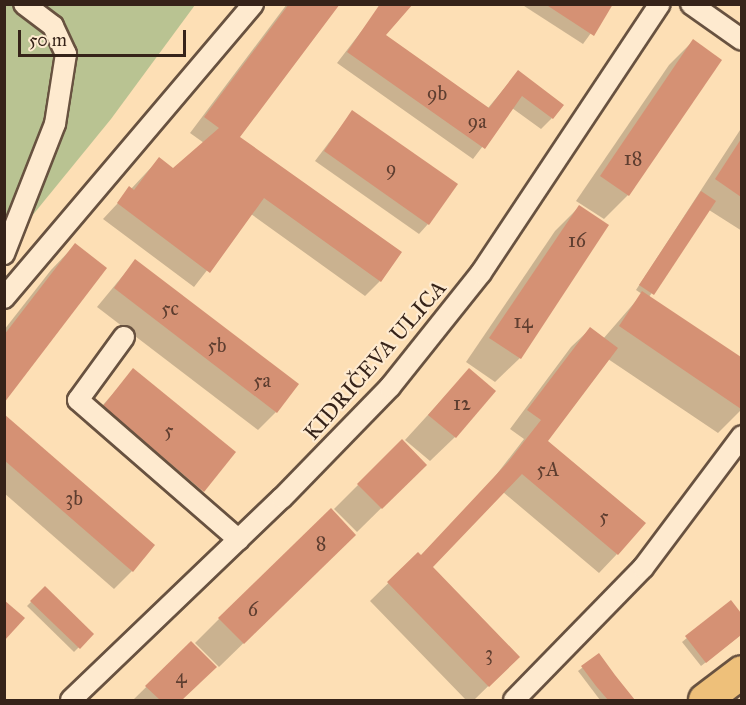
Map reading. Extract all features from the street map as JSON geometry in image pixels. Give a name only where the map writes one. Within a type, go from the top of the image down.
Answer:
[{"type":"main road","points":[[705,700],[741,672]]},
{"type":"street","points":[[4,254],[55,124],[66,54],[53,26],[24,4]]},
{"type":"street","points":[[4,298],[253,4]]},
{"type":"street","name":"KIDRIČEVA ULICA","points":[[71,700],[239,540],[390,387],[482,273],[660,4]]},
{"type":"street","points":[[691,4],[741,40]]},
{"type":"street","points":[[124,337],[78,400],[239,540]]},
{"type":"street","points":[[514,700],[643,568],[741,436]]},
{"type":"green space","points":[[5,5],[195,5],[111,119],[5,249]]},
{"type":"building","points":[[289,4],[340,4],[240,137],[402,252],[381,282],[264,198],[210,273],[117,203],[129,186],[134,190],[159,157],[173,168],[219,128],[204,117]]},
{"type":"building","points":[[380,4],[413,4],[386,35],[489,108],[518,70],[564,105],[553,119],[522,96],[485,149],[347,52]]},
{"type":"building","points":[[545,4],[613,4],[594,36]]},
{"type":"building","points":[[693,39],[722,60],[629,196],[600,176]]},
{"type":"building","points":[[352,110],[458,184],[429,225],[324,151]]},
{"type":"building","points":[[741,139],[741,197],[715,179]]},
{"type":"building","points":[[701,191],[716,201],[654,295],[639,285]]},
{"type":"building","points":[[579,205],[609,225],[521,359],[489,338]]},
{"type":"building","points":[[75,243],[107,268],[4,403],[4,335]]},
{"type":"building","points":[[135,259],[299,384],[277,413],[114,288]]},
{"type":"building","points":[[642,291],[741,357],[741,409],[619,326]]},
{"type":"building","points":[[590,327],[618,348],[548,441],[646,523],[618,555],[522,474],[433,567],[520,657],[489,687],[387,582],[418,552],[421,555],[508,462],[541,420],[527,410]]},
{"type":"building","points":[[133,368],[236,452],[204,492],[103,406]]},
{"type":"building","points":[[469,368],[496,391],[456,438],[428,415]]},
{"type":"building","points":[[4,414],[155,545],[133,572],[4,460]]},
{"type":"building","points":[[402,439],[427,465],[382,509],[357,484]]},
{"type":"building","points":[[331,508],[356,535],[244,644],[218,618]]},
{"type":"building","points":[[45,586],[94,634],[80,649],[30,601]]},
{"type":"building","points":[[4,600],[25,618],[4,641]]},
{"type":"building","points":[[731,600],[741,613],[741,635],[706,663],[685,636]]},
{"type":"building","points":[[191,641],[217,667],[182,700],[160,700],[145,686]]},
{"type":"building","points":[[599,653],[635,700],[608,700],[596,686],[581,666]]}]
